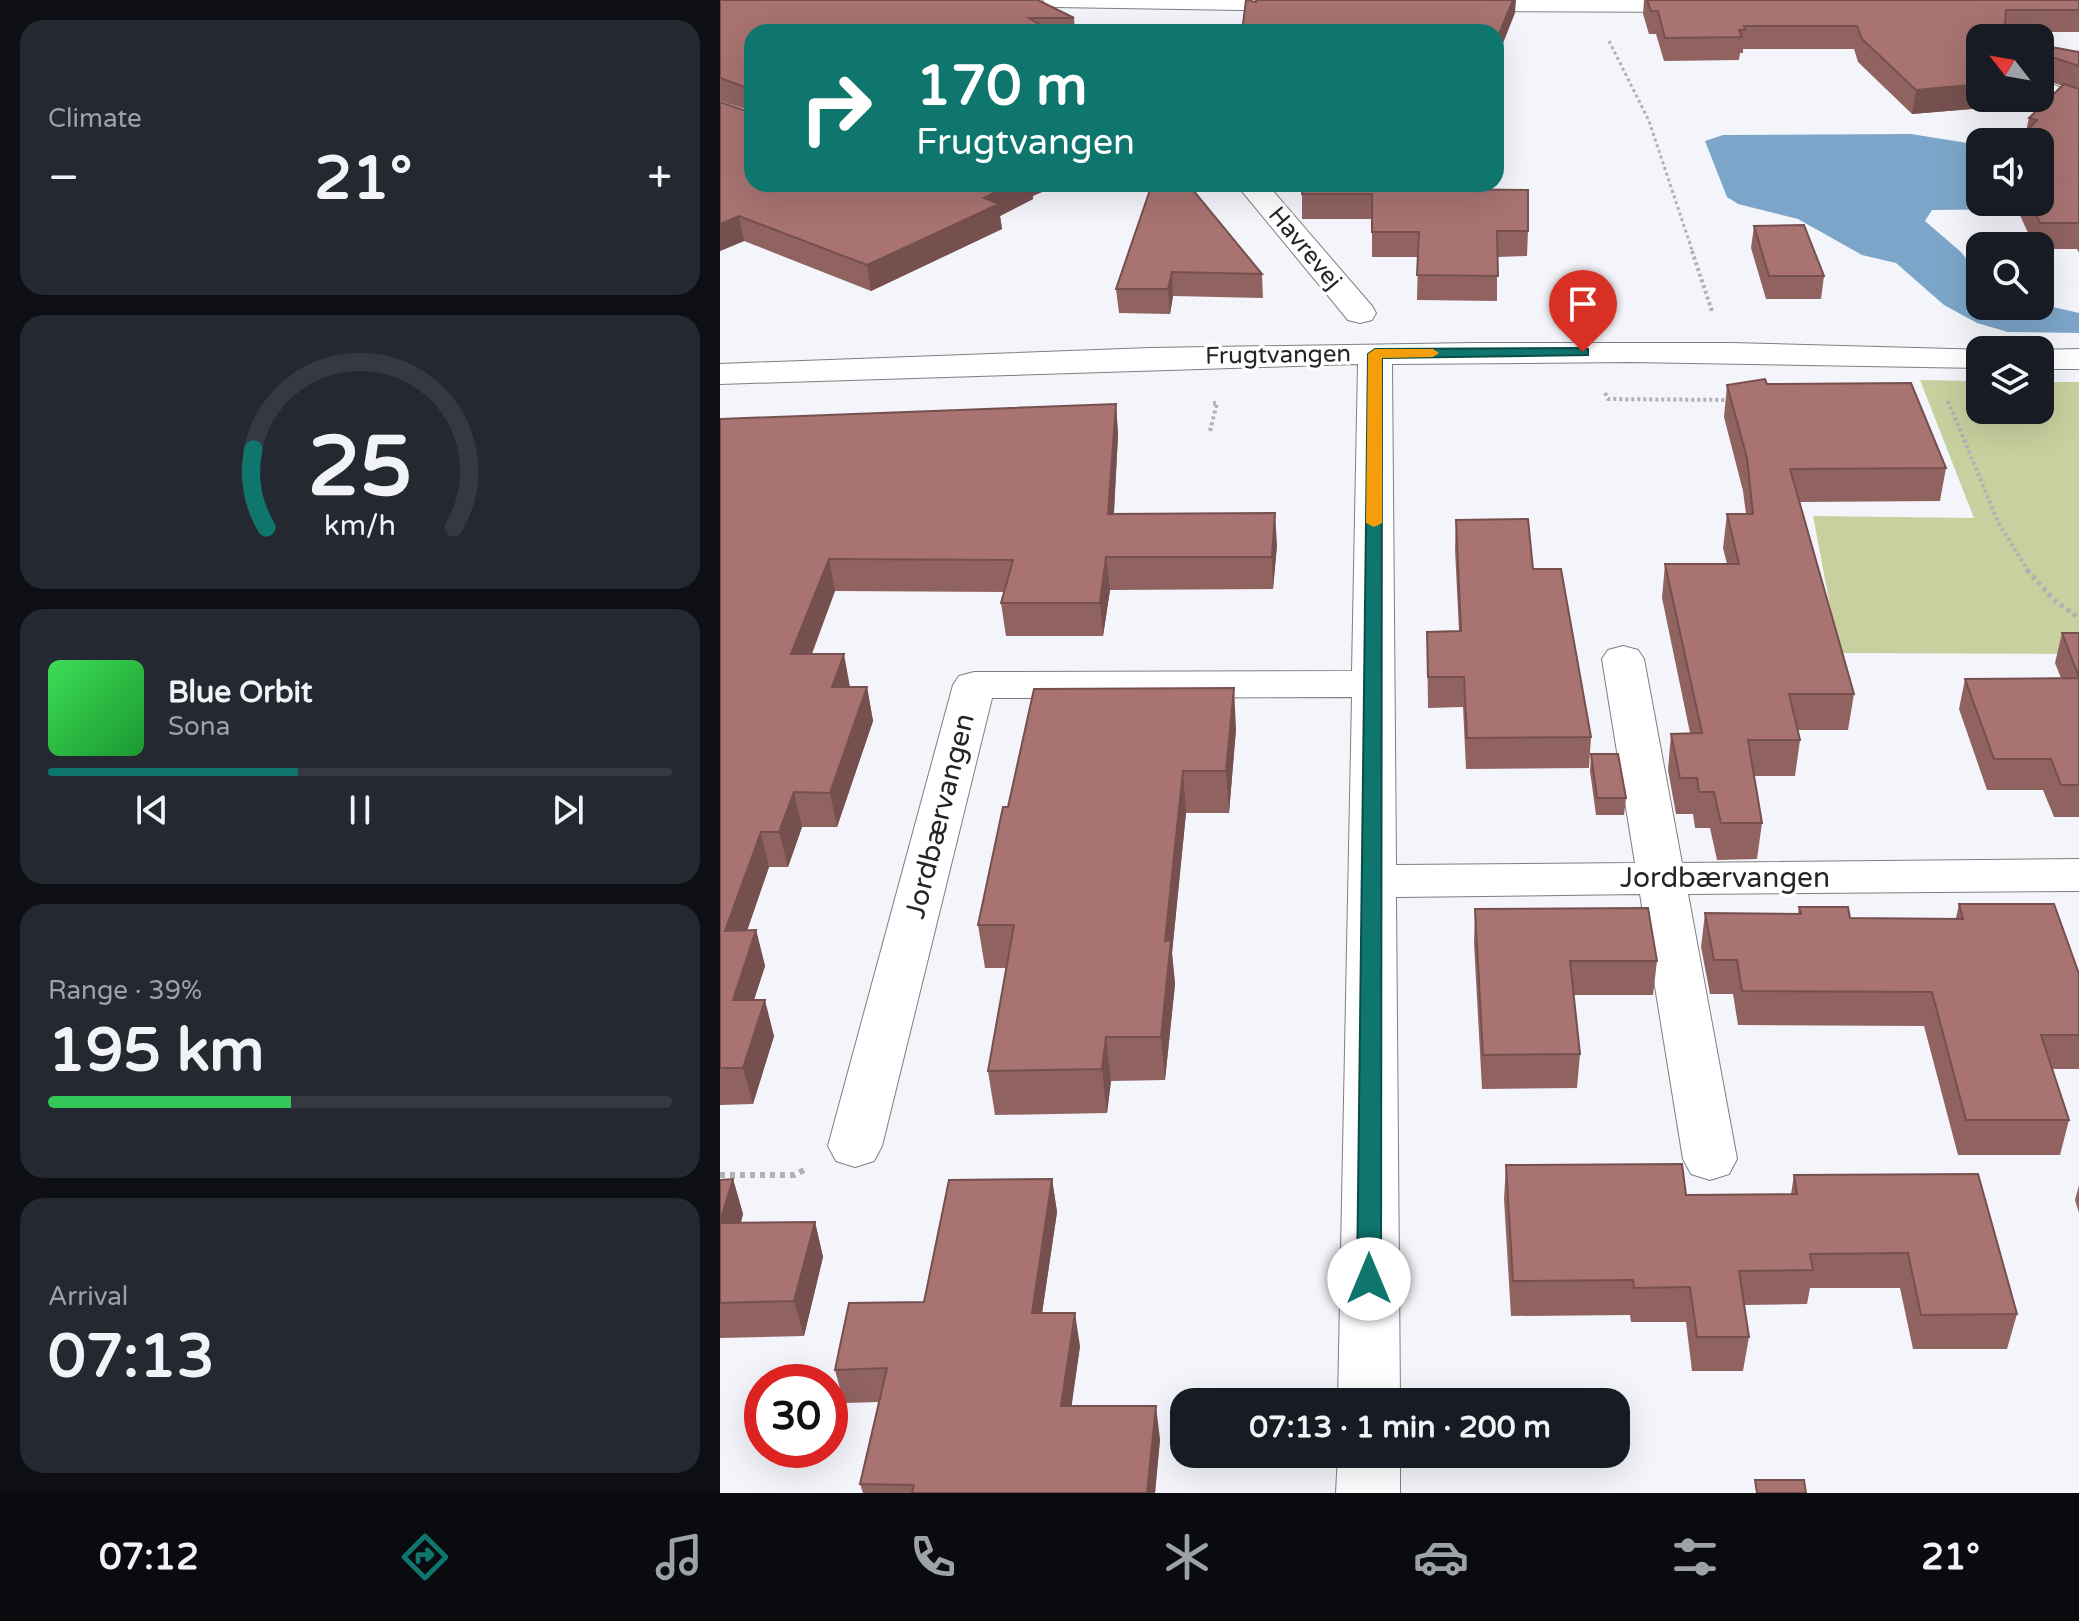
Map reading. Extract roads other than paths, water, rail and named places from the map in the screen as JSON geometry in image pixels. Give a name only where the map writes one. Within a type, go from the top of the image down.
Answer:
[{"type":"street","points":[[1055,0],[1328,4]]},
{"type":"street","points":[[1119,24],[1121,3]]},
{"type":"street","points":[[1439,4],[1727,5]]},
{"type":"street","points":[[2054,94],[2079,104]]},
{"type":"street","name":"Havrevej","points":[[1257,192],[1368,333]]},
{"type":"street","points":[[1368,333],[1372,684],[1369,1388]]},
{"type":"street","name":"Frugtvangen","points":[[720,374],[1019,360],[1368,333],[1725,353],[1966,358]]},
{"type":"street","points":[[2054,359],[2079,359]]},
{"type":"street","points":[[1623,659],[1710,1159]]},
{"type":"street","name":"Jordbærvangen","points":[[855,1146],[974,685],[1372,684]]},
{"type":"street","name":"Jordbærvangen","points":[[1371,881],[2079,875]]},
{"type":"street","points":[[1368,1493],[1369,1468]]},
{"type":"water","points":[[1911,134],[1966,143],[1966,210],[1932,210],[1925,221],[1966,259],[1966,317],[1944,305],[1896,263],[1862,255],[1798,219],[1738,204],[1727,197],[1705,141],[1723,135]]},
{"type":"water","points":[[2054,307],[2079,313],[2079,333],[2008,332],[1972,320],[2054,320]]}]
